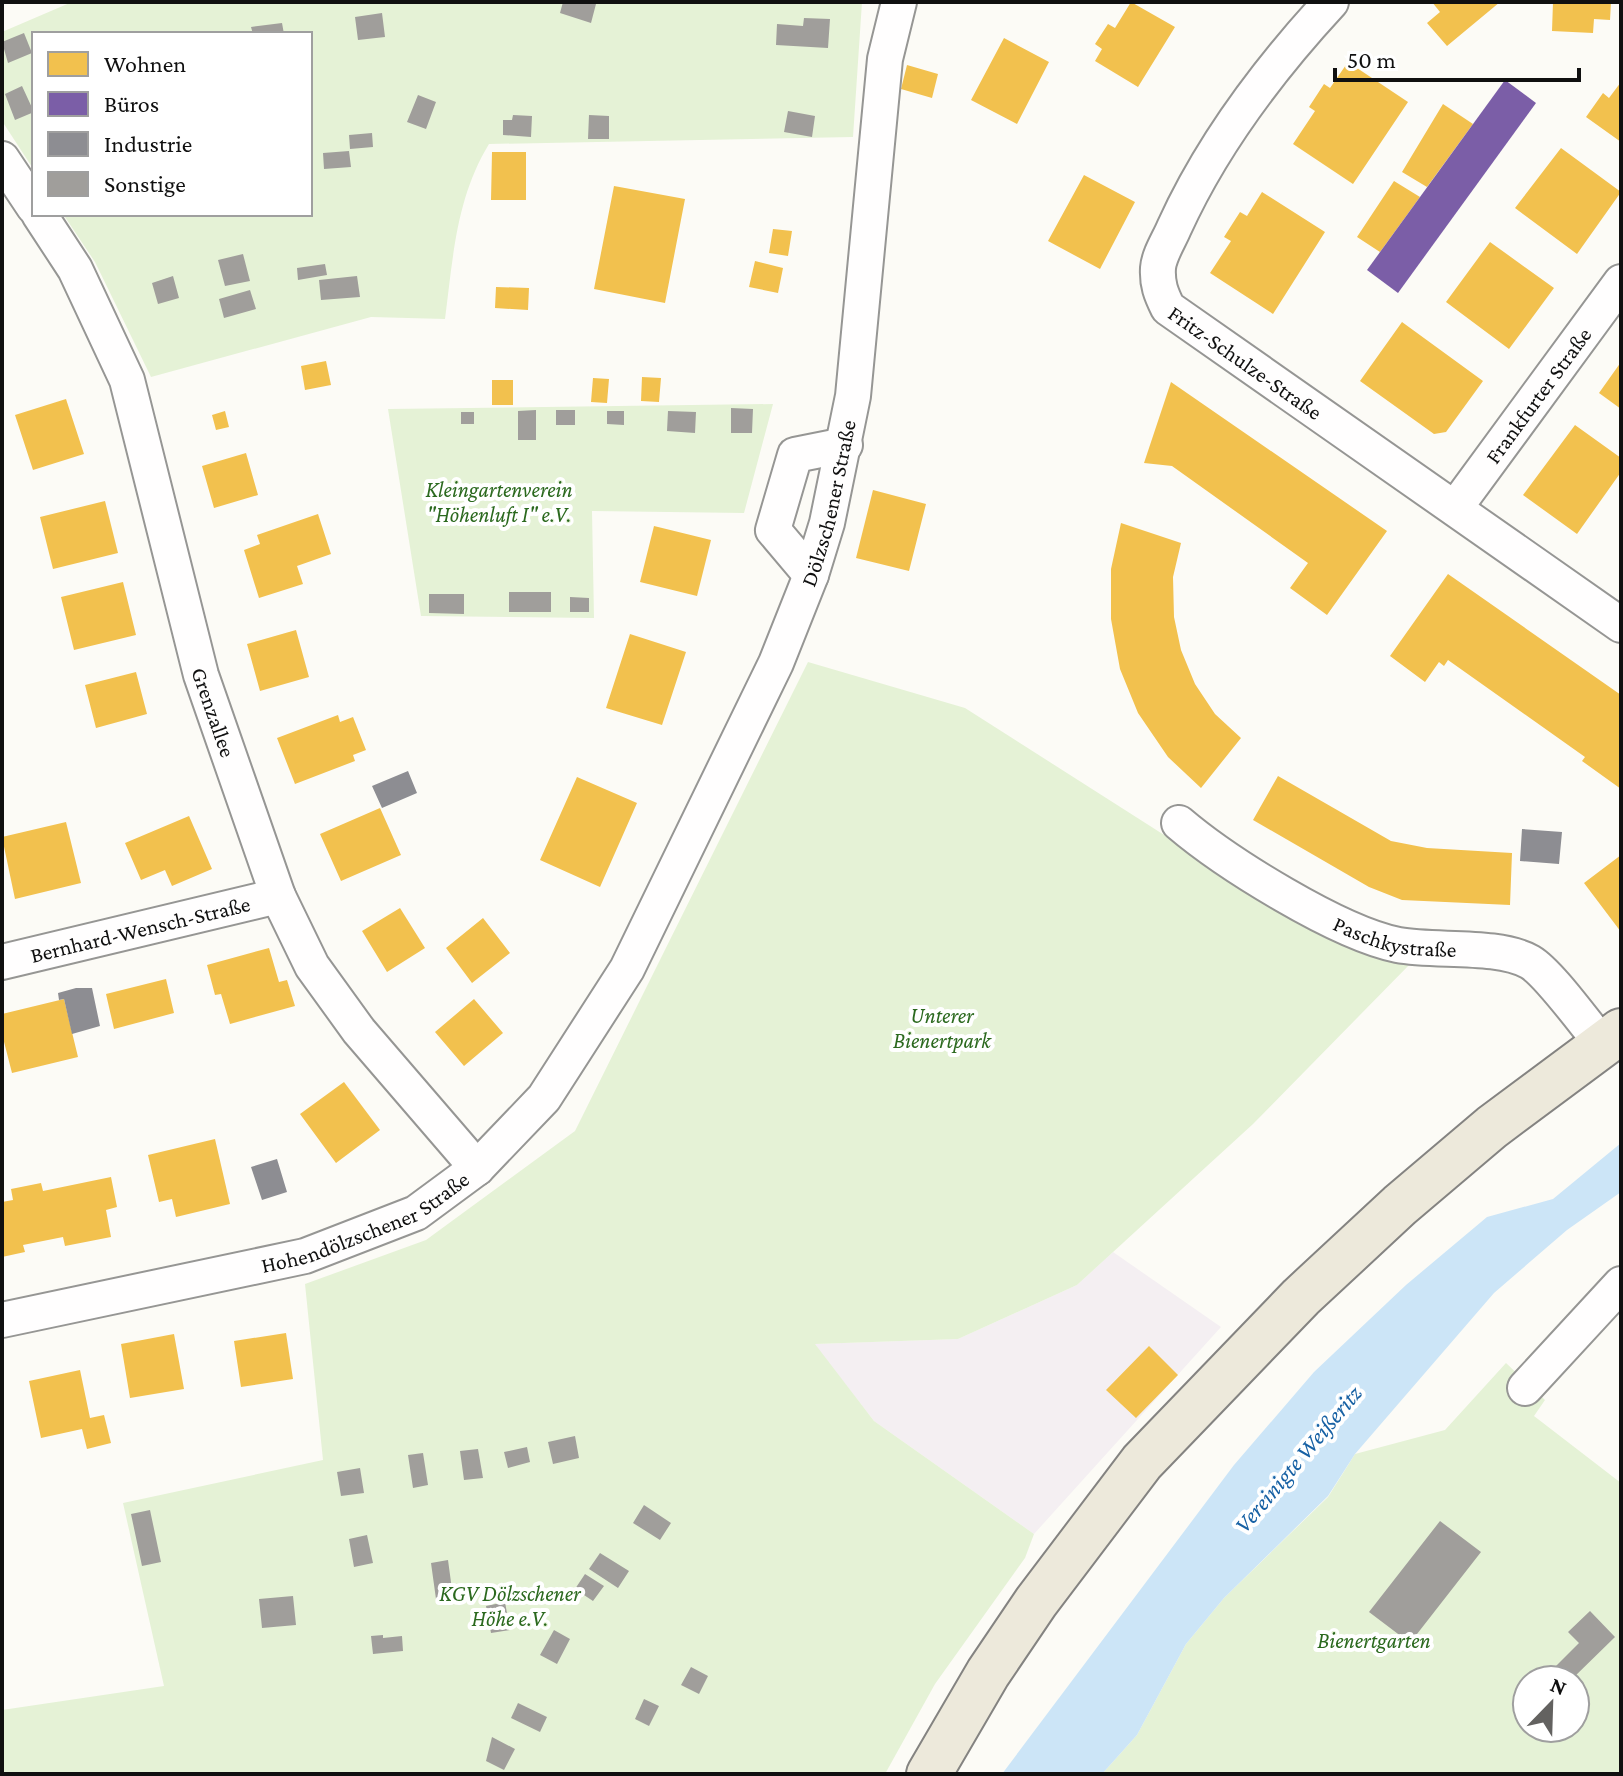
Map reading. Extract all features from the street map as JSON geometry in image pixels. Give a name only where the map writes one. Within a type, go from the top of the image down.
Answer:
[{"type":"main road","points":[[929,1774],[988,1673],[1036,1602],[1142,1462],[1301,1297],[1400,1205],[1492,1127],[1612,1038]]},
{"type":"street","name":"Dölzschener Straße","points":[[627,969],[770,677],[811,575],[845,445],[862,323],[885,59],[899,2]]},
{"type":"street","name":"Fritz-Schulze-Straße","points":[[1331,2],[1291,45],[1230,128],[1181,213],[1158,264],[1158,287],[1168,308],[1621,625]]},
{"type":"street","points":[[2,160],[32,204]]},
{"type":"street","name":"Grenzallee","points":[[40,216],[75,269],[127,380],[201,675],[278,896],[312,966],[359,1031],[477,1168]]},
{"type":"street","name":"Frankfurter Straße","points":[[1455,508],[1621,282]]},
{"type":"street","points":[[811,575],[773,530],[795,455],[845,445]]},
{"type":"street","name":"Paschkystraße","points":[[1179,823],[1213,850],[1273,887],[1342,923],[1393,944],[1434,951],[1517,956],[1534,964],[1612,1038]]},
{"type":"street","name":"Bernhard-Wensch-Straße","points":[[2,962],[278,896]]},
{"type":"street","name":"Hohendölzschener Straße","points":[[2,1320],[305,1256],[416,1213],[477,1168],[544,1098],[627,969]]},
{"type":"street","points":[[1525,1388],[1617,1295]]},
{"type":"shaded area","points":[[1113,1252],[1221,1327],[1034,1534],[874,1421],[814,1344],[958,1339],[1077,1285]]},
{"type":"green space","points":[[72,2],[862,2],[853,137],[489,144],[469,186],[463,207],[445,319],[371,317],[151,377],[95,262],[64,216],[312,216],[312,32],[32,32],[32,167],[2,121],[2,32]]},
{"type":"green space","name":"Kleingartenverein \"Höhenluft I\" e.V.","points":[[773,404],[744,513],[592,511],[594,618],[421,616],[388,409]]},
{"type":"green space","name":"Unterer Bienertpark","points":[[808,662],[965,708],[1194,854],[1412,962],[1253,1124],[1077,1285],[958,1339],[815,1344],[874,1421],[1034,1534],[1025,1558],[935,1684],[885,1774],[2,1774],[2,1710],[164,1686],[123,1503],[323,1460],[305,1284],[426,1240],[575,1131]]},
{"type":"green space","name":"Bienertgarten","points":[[1506,1363],[1545,1400],[1534,1416],[1621,1483],[1621,1774],[1102,1774],[1137,1735],[1186,1644],[1224,1598],[1328,1497],[1355,1454],[1445,1430]]},
{"type":"water","name":"Vereinigte Weißeritz","points":[[1621,1143],[1621,1192],[1567,1230],[1494,1293],[1355,1454],[1328,1496],[1224,1598],[1186,1644],[1137,1735],[1102,1774],[1002,1774],[1234,1465],[1314,1372],[1406,1285],[1487,1217],[1553,1199]]},
{"type":"building: Wohnen","points":[[1131,2],[1175,27],[1138,87],[1095,61],[1102,49],[1095,44],[1108,24],[1115,28]]},
{"type":"building: Wohnen","points":[[1432,2],[1500,2],[1447,46],[1427,23],[1440,12]]},
{"type":"building: Wohnen","points":[[1553,2],[1611,2],[1610,20],[1594,19],[1593,33],[1552,31]]},
{"type":"building: Wohnen","points":[[1004,38],[1049,62],[1017,124],[971,100]]},
{"type":"building: Wohnen","points":[[1348,62],[1408,102],[1353,184],[1293,144],[1315,111],[1309,107],[1324,84],[1330,88]]},
{"type":"building: Wohnen","points":[[907,65],[938,74],[932,98],[901,89]]},
{"type":"building: Wohnen","points":[[1621,82],[1621,142],[1586,117],[1603,93],[1609,98]]},
{"type":"building: Wohnen","points":[[1443,104],[1473,124],[1427,187],[1402,172]]},
{"type":"building: Wohnen","points":[[1561,148],[1621,192],[1577,254],[1515,208]]},
{"type":"building: Wohnen","points":[[492,152],[526,152],[526,200],[491,200]]},
{"type":"building: Wohnen","points":[[1084,175],[1135,202],[1100,269],[1048,241]]},
{"type":"building: Wohnen","points":[[1394,181],[1420,197],[1380,252],[1357,237]]},
{"type":"building: Wohnen","points":[[614,186],[685,199],[665,303],[594,289]]},
{"type":"building: Wohnen","points":[[1262,192],[1325,232],[1273,314],[1210,273],[1231,241],[1224,237],[1240,212],[1247,216]]},
{"type":"building: Wohnen","points":[[773,229],[792,231],[788,256],[769,253]]},
{"type":"building: Wohnen","points":[[1490,242],[1554,288],[1509,349],[1446,302]]},
{"type":"building: Wohnen","points":[[755,261],[783,268],[778,293],[749,287]]},
{"type":"building: Wohnen","points":[[496,287],[529,288],[528,310],[495,308]]},
{"type":"building: Wohnen","points":[[1402,322],[1483,381],[1446,432],[1434,434],[1360,381]]},
{"type":"building: Wohnen","points":[[326,361],[331,385],[305,390],[301,366]]},
{"type":"building: Wohnen","points":[[1621,362],[1621,409],[1599,393]]},
{"type":"building: Wohnen","points":[[642,377],[661,378],[659,402],[641,401]]},
{"type":"building: Wohnen","points":[[593,378],[609,379],[607,403],[591,402]]},
{"type":"building: Wohnen","points":[[492,380],[513,380],[513,405],[492,405]]},
{"type":"building: Wohnen","points":[[1171,382],[1387,531],[1327,615],[1290,588],[1308,563],[1172,466],[1144,463]]},
{"type":"building: Wohnen","points":[[66,399],[84,454],[33,470],[15,415]]},
{"type":"building: Wohnen","points":[[225,411],[229,427],[216,430],[212,415]]},
{"type":"building: Wohnen","points":[[1575,425],[1621,458],[1621,472],[1577,534],[1523,495]]},
{"type":"building: Wohnen","points":[[246,453],[258,495],[214,508],[202,466]]},
{"type":"building: Wohnen","points":[[873,490],[926,504],[909,571],[856,558]]},
{"type":"building: Wohnen","points":[[105,501],[118,553],[53,569],[40,517]]},
{"type":"building: Wohnen","points":[[318,514],[331,554],[297,566],[303,584],[259,598],[244,550],[260,544],[257,535]]},
{"type":"building: Wohnen","points":[[1121,523],[1181,543],[1173,577],[1174,617],[1181,650],[1195,684],[1215,714],[1241,738],[1201,788],[1168,757],[1138,713],[1120,669],[1111,619],[1111,569]]},
{"type":"building: Wohnen","points":[[654,526],[711,540],[697,596],[640,582]]},
{"type":"building: Wohnen","points":[[1448,574],[1621,695],[1621,789],[1582,761],[1585,757],[1448,660],[1444,666],[1439,662],[1425,682],[1390,656]]},
{"type":"building: Wohnen","points":[[123,582],[136,635],[74,650],[61,597]]},
{"type":"building: Wohnen","points":[[296,630],[309,677],[260,691],[247,644]]},
{"type":"building: Wohnen","points":[[630,634],[686,652],[662,725],[606,708]]},
{"type":"building: Wohnen","points":[[136,672],[147,714],[96,728],[85,685]]},
{"type":"building: Wohnen","points":[[338,715],[340,722],[353,717],[366,750],[353,755],[355,761],[295,784],[277,738]]},
{"type":"building: Wohnen","points":[[1278,776],[1391,841],[1427,848],[1512,853],[1510,905],[1402,900],[1369,887],[1253,820]]},
{"type":"building: Wohnen","points":[[577,777],[637,803],[600,887],[540,860]]},
{"type":"building: Wohnen","points":[[380,808],[401,855],[341,881],[320,834]]},
{"type":"building: Wohnen","points":[[189,816],[212,869],[172,886],[165,870],[141,880],[125,843]]},
{"type":"building: Wohnen","points":[[66,822],[81,883],[15,899],[2,837]]},
{"type":"building: Wohnen","points":[[1621,855],[1621,932],[1584,883]]},
{"type":"building: Wohnen","points":[[400,908],[425,948],[387,972],[362,931]]},
{"type":"building: Wohnen","points":[[483,918],[510,953],[472,983],[446,948]]},
{"type":"building: Wohnen","points":[[269,948],[279,982],[287,980],[295,1006],[230,1024],[221,994],[215,995],[207,965]]},
{"type":"building: Wohnen","points":[[166,979],[174,1013],[114,1029],[106,994]]},
{"type":"building: Wohnen","points":[[64,999],[78,1057],[12,1073],[2,1034],[2,1014]]},
{"type":"building: Wohnen","points":[[474,999],[503,1033],[464,1066],[435,1032]]},
{"type":"building: Wohnen","points":[[344,1082],[380,1130],[336,1163],[300,1114]]},
{"type":"building: Wohnen","points":[[215,1139],[230,1204],[176,1217],[172,1199],[159,1202],[148,1155]]},
{"type":"building: Wohnen","points":[[111,1177],[117,1207],[106,1210],[111,1237],[65,1246],[63,1237],[23,1245],[25,1252],[2,1257],[2,1202],[13,1200],[11,1189],[41,1183],[43,1191]]},
{"type":"building: Wohnen","points":[[286,1333],[293,1379],[241,1387],[234,1341]]},
{"type":"building: Wohnen","points":[[174,1334],[184,1389],[130,1398],[121,1344]]},
{"type":"building: Wohnen","points":[[1149,1346],[1178,1375],[1136,1418],[1106,1390]]},
{"type":"building: Wohnen","points":[[80,1370],[90,1418],[104,1415],[111,1443],[87,1449],[82,1429],[41,1438],[29,1381]]},
{"type":"building: Büros","points":[[1505,80],[1536,103],[1398,293],[1367,270]]},
{"type":"building: Industrie","points":[[408,771],[417,793],[382,808],[372,786]]},
{"type":"building: Industrie","points":[[1522,829],[1562,832],[1559,864],[1520,861]]},
{"type":"building: Industrie","points":[[92,988],[100,1026],[72,1034],[64,999],[59,1000],[58,993]]},
{"type":"building: Industrie","points":[[277,1159],[287,1192],[262,1200],[251,1167]]},
{"type":"building: Sonstige","points":[[563,2],[596,4],[591,23],[560,13]]},
{"type":"building: Sonstige","points":[[382,13],[385,37],[358,40],[355,17]]},
{"type":"building: Sonstige","points":[[804,18],[830,19],[828,48],[776,45],[777,24],[803,26]]},
{"type":"building: Sonstige","points":[[282,23],[284,32],[252,32],[251,27]]},
{"type":"building: Sonstige","points":[[24,33],[32,53],[8,63],[2,42]]},
{"type":"building: Sonstige","points":[[22,86],[32,113],[15,120],[5,94]]},
{"type":"building: Sonstige","points":[[418,95],[436,102],[426,129],[407,122]]},
{"type":"building: Sonstige","points":[[788,111],[815,116],[812,137],[784,132]]},
{"type":"building: Sonstige","points":[[513,115],[532,116],[531,137],[503,135],[503,120],[512,120]]},
{"type":"building: Sonstige","points":[[589,115],[609,116],[609,139],[588,139]]},
{"type":"building: Sonstige","points":[[372,133],[373,147],[350,149],[349,135]]},
{"type":"building: Sonstige","points":[[349,151],[351,167],[324,169],[323,153]]},
{"type":"building: Sonstige","points":[[243,254],[250,281],[225,286],[218,260]]},
{"type":"building: Sonstige","points":[[325,264],[327,275],[298,280],[297,268]]},
{"type":"building: Sonstige","points":[[173,276],[179,298],[158,304],[152,283]]},
{"type":"building: Sonstige","points":[[357,276],[360,297],[321,300],[319,280]]},
{"type":"building: Sonstige","points":[[250,290],[256,309],[224,318],[219,299]]},
{"type":"building: Sonstige","points":[[731,408],[753,409],[752,433],[731,433]]},
{"type":"building: Sonstige","points":[[536,410],[536,440],[518,440],[518,411]]},
{"type":"building: Sonstige","points":[[556,410],[575,410],[575,425],[556,425]]},
{"type":"building: Sonstige","points":[[607,411],[624,411],[624,425],[607,424]]},
{"type":"building: Sonstige","points":[[668,411],[696,412],[695,433],[667,431]]},
{"type":"building: Sonstige","points":[[461,412],[474,412],[474,424],[461,424]]},
{"type":"building: Sonstige","points":[[509,592],[551,592],[551,612],[509,612]]},
{"type":"building: Sonstige","points":[[429,594],[464,594],[464,614],[429,613]]},
{"type":"building: Sonstige","points":[[570,597],[589,598],[589,612],[570,612]]},
{"type":"building: Sonstige","points":[[575,1436],[579,1458],[553,1464],[548,1442]]},
{"type":"building: Sonstige","points":[[527,1447],[530,1462],[508,1468],[504,1452]]},
{"type":"building: Sonstige","points":[[478,1449],[483,1478],[464,1480],[460,1451]]},
{"type":"building: Sonstige","points":[[423,1453],[428,1485],[413,1488],[408,1455]]},
{"type":"building: Sonstige","points":[[360,1468],[364,1493],[341,1496],[337,1472]]},
{"type":"building: Sonstige","points":[[644,1505],[671,1523],[660,1540],[633,1523]]},
{"type":"building: Sonstige","points":[[150,1510],[161,1562],[142,1566],[131,1514]]},
{"type":"building: Sonstige","points":[[1440,1521],[1481,1552],[1410,1643],[1369,1612]]},
{"type":"building: Sonstige","points":[[367,1535],[373,1563],[354,1567],[349,1539]]},
{"type":"building: Sonstige","points":[[600,1553],[629,1571],[618,1588],[589,1569]]},
{"type":"building: Sonstige","points":[[448,1560],[453,1597],[436,1599],[431,1563]]},
{"type":"building: Sonstige","points":[[585,1574],[604,1586],[593,1601],[575,1589]]},
{"type":"building: Sonstige","points":[[293,1596],[296,1625],[262,1628],[259,1599]]},
{"type":"building: Sonstige","points":[[505,1602],[510,1630],[491,1633],[486,1606]]},
{"type":"building: Sonstige","points":[[1590,1611],[1615,1637],[1587,1664],[1558,1664],[1579,1643],[1568,1632]]},
{"type":"building: Sonstige","points":[[554,1630],[570,1639],[557,1664],[540,1655]]},
{"type":"building: Sonstige","points":[[383,1635],[383,1638],[402,1636],[403,1651],[373,1654],[371,1636]]},
{"type":"building: Sonstige","points":[[691,1667],[708,1676],[699,1694],[681,1685]]},
{"type":"building: Sonstige","points":[[644,1699],[659,1706],[649,1726],[635,1719]]},
{"type":"building: Sonstige","points":[[518,1703],[547,1717],[540,1732],[511,1718]]},
{"type":"building: Sonstige","points":[[492,1737],[515,1749],[504,1770],[486,1761]]},
{"type":"park label","name":"KGV Dölzschener Höhe e.V.","points":[[510,1606]]}]
